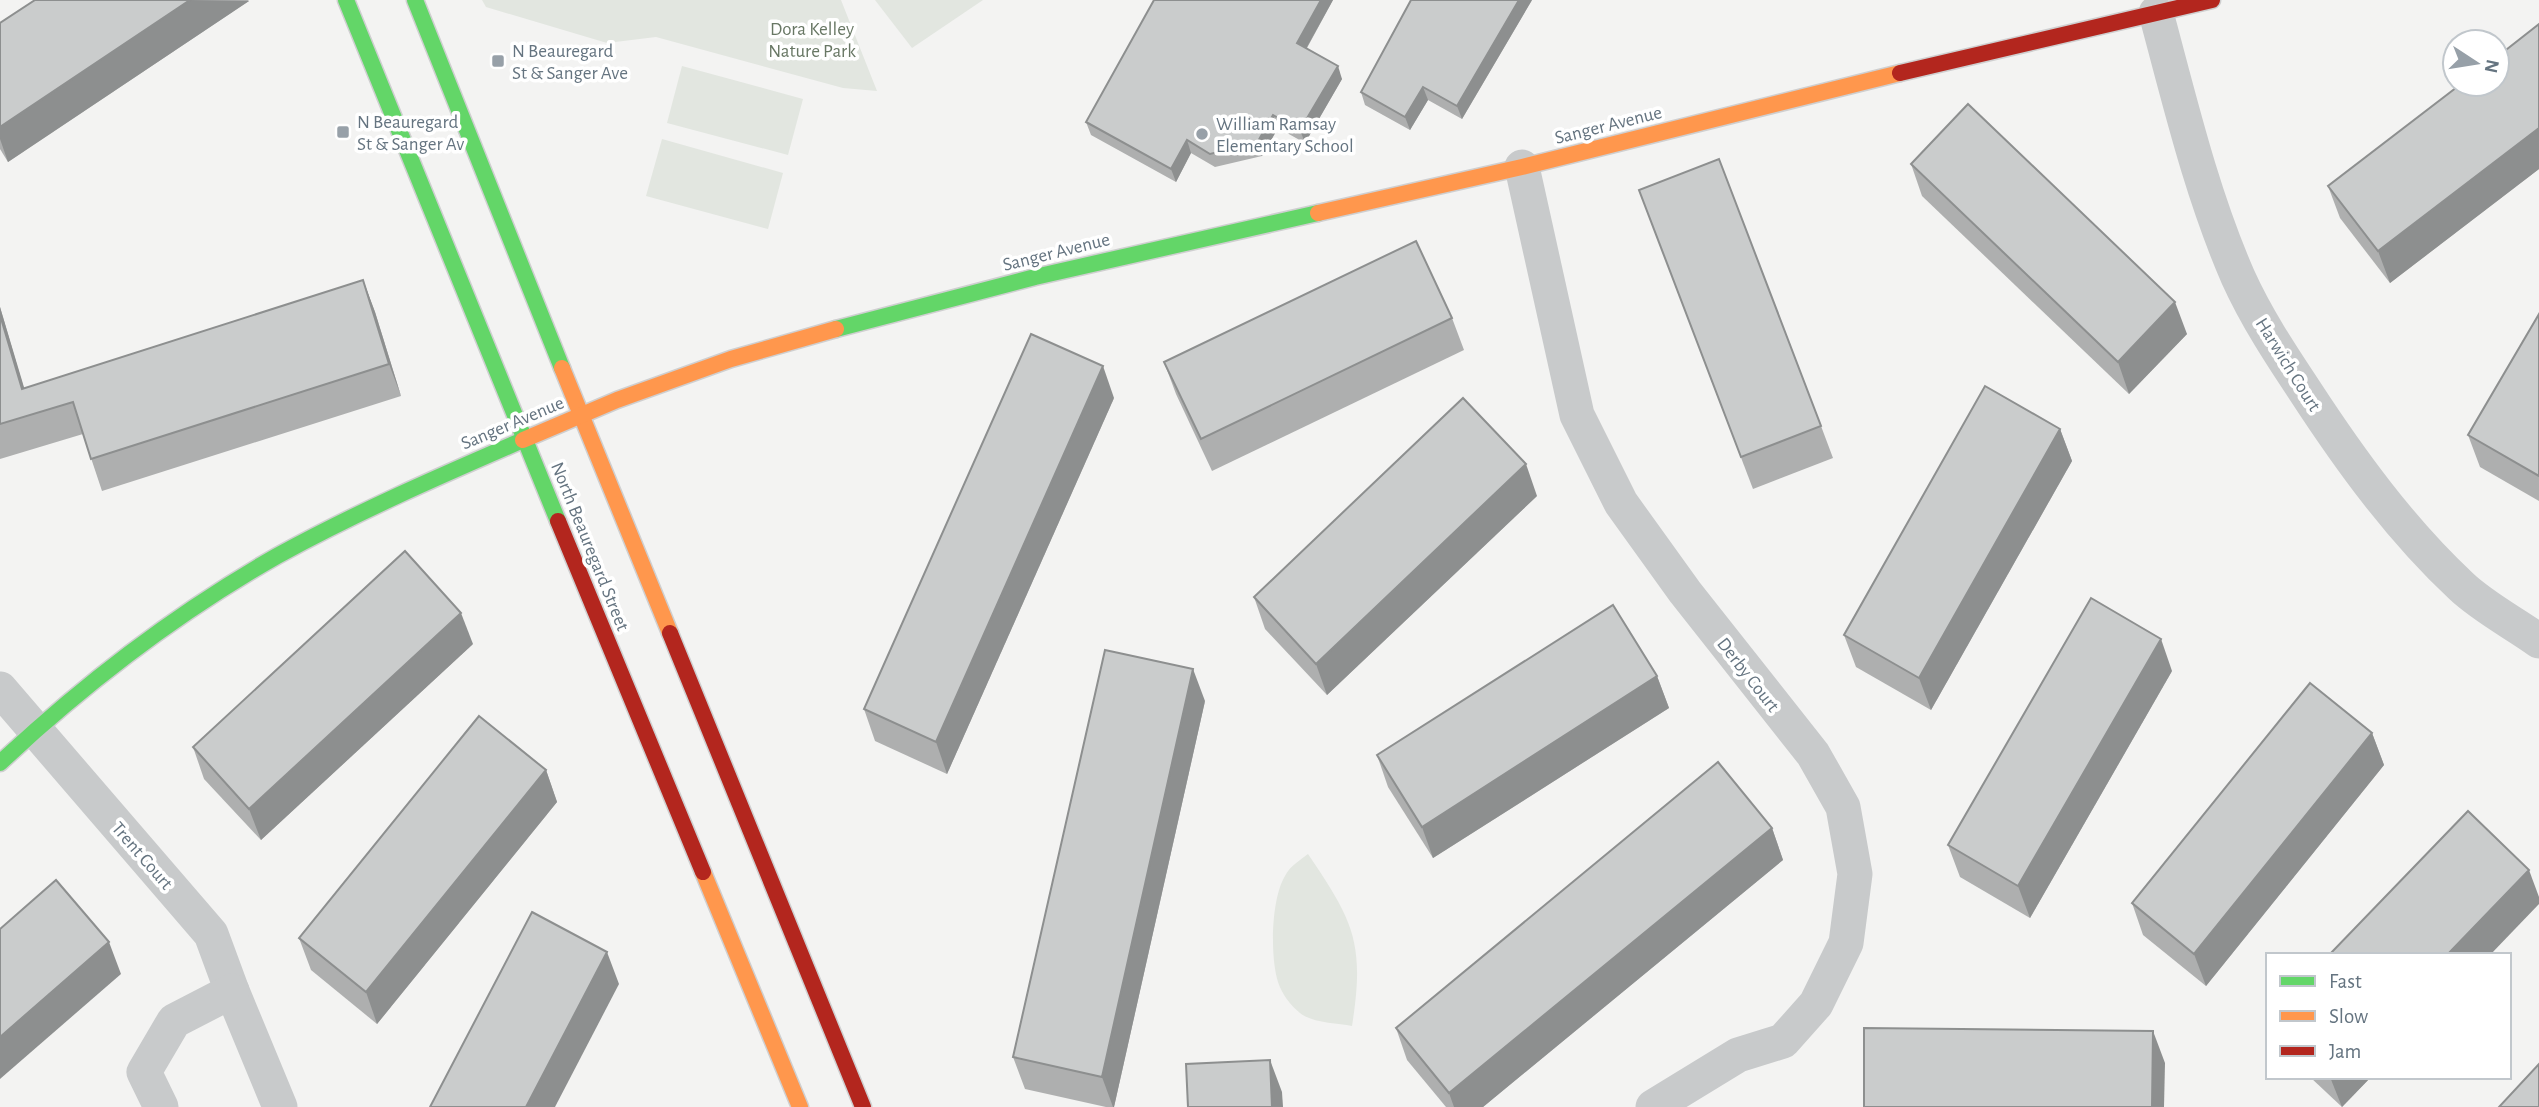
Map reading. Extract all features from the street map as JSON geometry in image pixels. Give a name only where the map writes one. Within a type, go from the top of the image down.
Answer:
[{"type":"main road","name":"North Beauregard Street","points":[[346,0],[800,1107]]},
{"type":"main road","name":"North Beauregard Street","points":[[415,0],[863,1107]]},
{"type":"main road","name":"Sanger Avenue","points":[[0,763],[34,730],[117,663],[220,591],[278,556],[390,498],[617,400],[731,359],[861,322],[1109,260],[1522,167],[1815,93],[2212,0]]},
{"type":"street","name":"Harwich Court","points":[[2156,13],[2188,132],[2215,216],[2239,278],[2274,345],[2357,467],[2414,537],[2463,588],[2539,641]]},
{"type":"street","name":"Derby Court","points":[[1522,167],[1577,415],[1621,503],[1693,603],[1812,754],[1843,807],[1855,874],[1846,943],[1816,1004],[1808,1014],[1783,1041],[1738,1055],[1653,1107]]},
{"type":"street","name":"Trent Court","points":[[0,689],[211,934],[280,1107]]},
{"type":"street","points":[[161,1107],[144,1072],[174,1021],[232,991]]},
{"type":"green space","name":"Dora Kelley Nature Park","points":[[482,0],[841,0],[877,91],[843,88],[656,37],[607,43],[486,7]]},
{"type":"green space","points":[[875,0],[983,0],[912,48]]},
{"type":"green space","points":[[682,66],[803,99],[788,155],[667,123]]},
{"type":"green space","points":[[662,139],[783,173],[768,229],[646,196]]},
{"type":"green space","points":[[1308,854],[1346,916],[1352,934],[1357,974],[1352,1026],[1318,1021],[1296,1010],[1282,991],[1275,971],[1273,944],[1280,886],[1287,872]]},
{"type":"building","points":[[35,0],[190,0],[0,127],[0,23]]},
{"type":"building","points":[[1154,0],[1321,0],[1297,43],[1338,66],[1300,130],[1273,115],[1257,143],[1210,154],[1187,140],[1171,169],[1086,122]]},
{"type":"building","points":[[1411,0],[1519,0],[1457,106],[1423,87],[1405,117],[1361,92]]},
{"type":"building","points":[[2539,24],[2539,128],[2378,251],[2328,186],[2443,98],[2511,98],[2511,46]]},
{"type":"building","points":[[1968,104],[2175,302],[2118,362],[1911,164]]},
{"type":"building","points":[[1719,159],[1821,426],[1741,457],[1639,190]]},
{"type":"building","points":[[1416,241],[1452,318],[1201,439],[1164,362]]},
{"type":"building","points":[[363,280],[389,364],[91,459],[73,402],[0,424],[0,315],[22,389]]},
{"type":"building","points":[[2539,314],[2539,476],[2468,435]]},
{"type":"building","points":[[1031,334],[1103,366],[936,742],[864,709]]},
{"type":"building","points":[[1985,386],[2060,429],[1919,678],[1844,635]]},
{"type":"building","points":[[1463,398],[1526,464],[1316,664],[1254,597]]},
{"type":"building","points":[[405,551],[461,613],[249,809],[193,747]]},
{"type":"building","points":[[2091,598],[2161,639],[2018,886],[1948,845]]},
{"type":"building","points":[[1613,605],[1657,676],[1422,827],[1377,755]]},
{"type":"building","points":[[1105,650],[1193,669],[1102,1077],[1013,1057]]},
{"type":"building","points":[[2310,683],[2372,733],[2194,954],[2132,903]]},
{"type":"building","points":[[479,716],[546,770],[366,992],[299,938]]},
{"type":"building","points":[[1718,762],[1772,828],[1449,1093],[1396,1028]]},
{"type":"building","points":[[2468,811],[2529,870],[2449,953],[2331,953]]},
{"type":"building","points":[[56,880],[109,942],[0,1037],[0,929]]},
{"type":"building","points":[[532,912],[607,952],[526,1107],[430,1107]]},
{"type":"building","points":[[1864,1028],[2153,1031],[2152,1107],[1864,1107]]},
{"type":"building","points":[[1270,1060],[1272,1107],[1188,1107],[1186,1064]]},
{"type":"building","points":[[2539,1064],[2539,1107],[2499,1107]]},
{"type":"traffic: fast","points":[[346,0],[558,521]]},
{"type":"traffic: fast","points":[[415,0],[562,368]]},
{"type":"traffic: fast","points":[[836,329],[1035,277],[1318,213]]},
{"type":"traffic: fast","points":[[0,763],[65,705],[132,651],[240,578],[368,509],[523,440]]},
{"type":"traffic: slow","points":[[1318,213],[1522,167],[1900,73]]},
{"type":"traffic: slow","points":[[523,440],[617,400],[731,359],[836,329]]},
{"type":"traffic: slow","points":[[562,368],[670,633]]},
{"type":"traffic: slow","points":[[703,872],[800,1107]]},
{"type":"traffic: jam","points":[[1900,73],[2212,0]]},
{"type":"traffic: jam","points":[[558,521],[703,872]]},
{"type":"traffic: jam","points":[[670,633],[863,1107]]},
{"type":"place","name":"N Beauregard St & Sanger Ave","points":[[498,61]]},
{"type":"place","name":"N Beauregard St & Sanger Av","points":[[343,132]]},
{"type":"place","name":"William Ramsay Elementary School","points":[[1202,134]]}]
